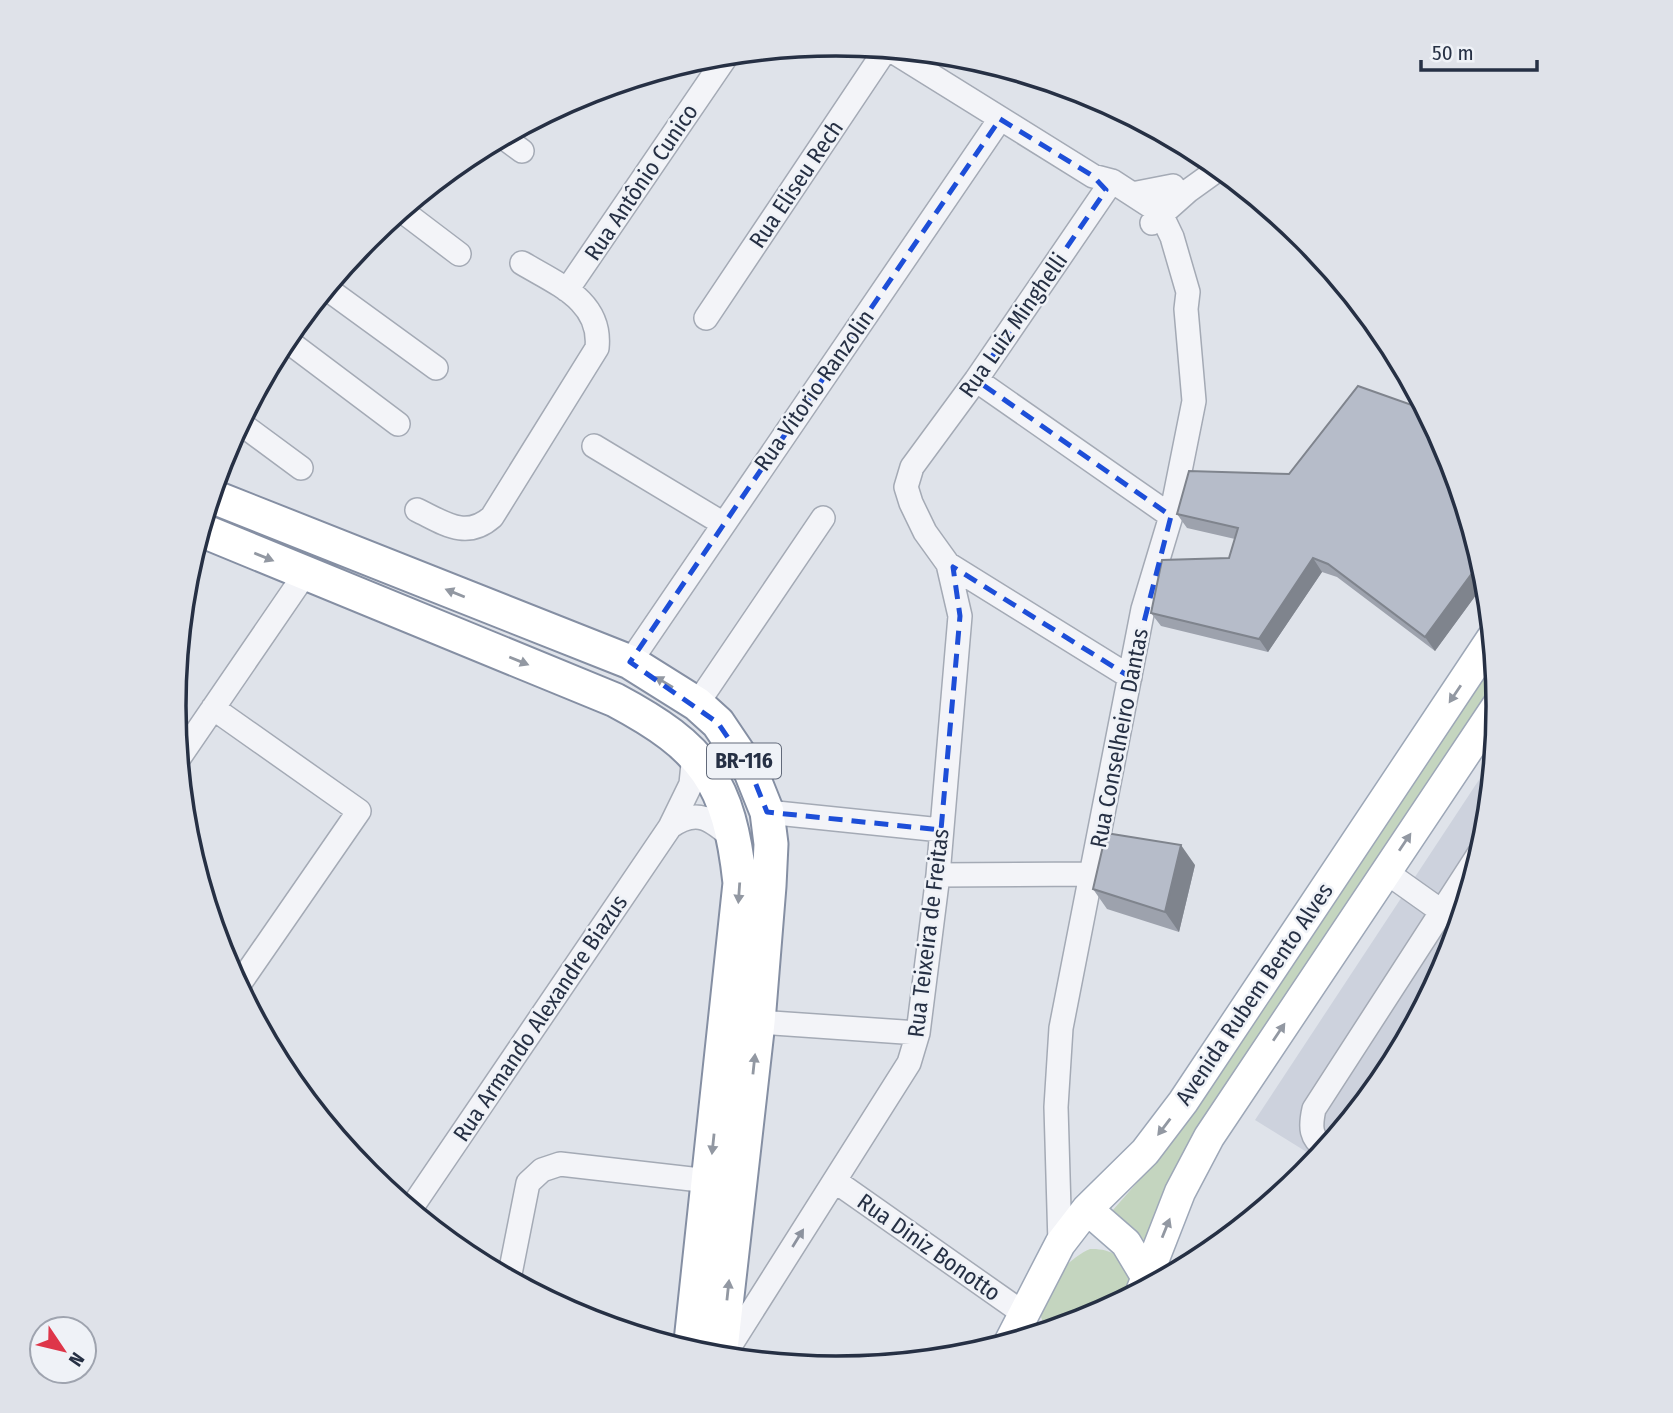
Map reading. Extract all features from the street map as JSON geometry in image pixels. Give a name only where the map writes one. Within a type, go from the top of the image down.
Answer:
[{"type":"highway","name":"BR-116","points":[[220,500],[629,662],[697,704],[718,723],[751,772],[767,812],[771,844],[769,886],[758,1022],[723,1347]]},
{"type":"highway","name":"BR-116","points":[[209,534],[615,700],[675,736],[694,754],[720,790],[735,840],[740,883],[691,1341]]},
{"type":"main road","name":"Avenida Rubem Bento Alves","points":[[1030,1324],[1060,1244],[1088,1199],[1145,1152],[1183,1102],[1484,650]]},
{"type":"main road","name":"Avenida Rubem Bento Alves","points":[[1147,1278],[1180,1192],[1209,1137],[1386,872],[1486,738]]},
{"type":"main road","points":[[1088,1199],[1126,1243],[1142,1280]]},
{"type":"street","name":"Rua Eliseu Rech","points":[[706,318],[882,57]]},
{"type":"street","points":[[906,60],[1152,215]]},
{"type":"street","name":"Rua Antônio Cunico","points":[[573,282],[719,67]]},
{"type":"street","name":"Rua Vitorio Ranzolin","points":[[629,662],[1000,120]]},
{"type":"street","points":[[511,143],[522,151]]},
{"type":"street","points":[[1152,215],[1201,168]]},
{"type":"street","points":[[1132,194],[1180,188],[1209,174]]},
{"type":"street","points":[[1103,182],[1132,194],[1152,215]]},
{"type":"street","name":"Rua Luiz Minghelli","points":[[912,467],[976,380],[1103,182]]},
{"type":"street","points":[[1172,237],[1180,188]]},
{"type":"street","name":"Rua Conselheiro Dantas","points":[[1060,1244],[1060,1169],[1056,1107],[1061,1028],[1143,609],[1171,516],[1194,401],[1186,309],[1188,292],[1172,237],[1152,215]]},
{"type":"street","name":"Rua Conselheiro Dantas","points":[[1152,215],[1178,297],[1186,309]]},
{"type":"street","points":[[409,216],[459,254]]},
{"type":"street","points":[[416,510],[455,527],[480,528],[492,517],[597,348],[599,330],[573,282],[522,263]]},
{"type":"street","points":[[334,294],[436,368]]},
{"type":"street","points":[[295,347],[398,424]]},
{"type":"street","points":[[976,380],[1171,516]]},
{"type":"street","points":[[249,429],[301,468]]},
{"type":"street","points":[[593,446],[722,523]]},
{"type":"street","name":"Rua Teixeira de Freitas","points":[[729,1348],[908,1063],[918,1033],[938,875],[960,616],[948,564],[925,532],[911,503],[906,486],[912,467]]},
{"type":"street","points":[[697,704],[823,518]]},
{"type":"street","points":[[948,564],[1130,677]]},
{"type":"street","points":[[187,746],[305,574]]},
{"type":"street","points":[[213,708],[359,810],[245,976]]},
{"type":"street","name":"Rua Armando Alexandre Biazus","points":[[415,1202],[670,827],[691,784],[694,754]]},
{"type":"street","points":[[767,812],[941,830]]},
{"type":"street","points":[[670,827],[685,816],[698,816],[735,840]]},
{"type":"street","points":[[1386,872],[1441,911]]},
{"type":"street","points":[[938,875],[1093,874]]},
{"type":"street","points":[[1318,1144],[1310,1128],[1314,1108],[1465,875]]},
{"type":"street","points":[[758,1022],[918,1033]]},
{"type":"street","points":[[511,1270],[528,1183],[542,1170],[560,1164],[709,1181]]},
{"type":"street","points":[[1060,1169],[1088,1199]]},
{"type":"street","name":"Rua Diniz Bonotto","points":[[835,1181],[1030,1324]]},
{"type":"highlighted area","points":[[1000,119],[1093,176],[1106,190],[976,380],[1171,516],[1130,677],[953,567],[960,616],[941,830],[767,812],[751,772],[718,723],[630,662]]},
{"type":"shaded area","points":[[1483,774],[1475,833],[1452,916],[1420,994],[1377,1068],[1353,1102],[1308,1153],[1255,1120]]},
{"type":"green space","points":[[1486,669],[1487,708],[1150,1245],[1138,1235],[1105,1219],[1157,1160]]},
{"type":"green space","points":[[1090,1249],[1117,1256],[1128,1268],[1130,1287],[1044,1323],[1040,1308],[1042,1297],[1055,1277]]},
{"type":"building","points":[[1358,386],[1413,405],[1452,497],[1473,572],[1425,637],[1328,564],[1313,558],[1259,639],[1151,613],[1162,560],[1229,558],[1238,528],[1177,514],[1189,471],[1289,474]]},
{"type":"building","points":[[1106,833],[1181,845],[1165,912],[1093,889]]}]
